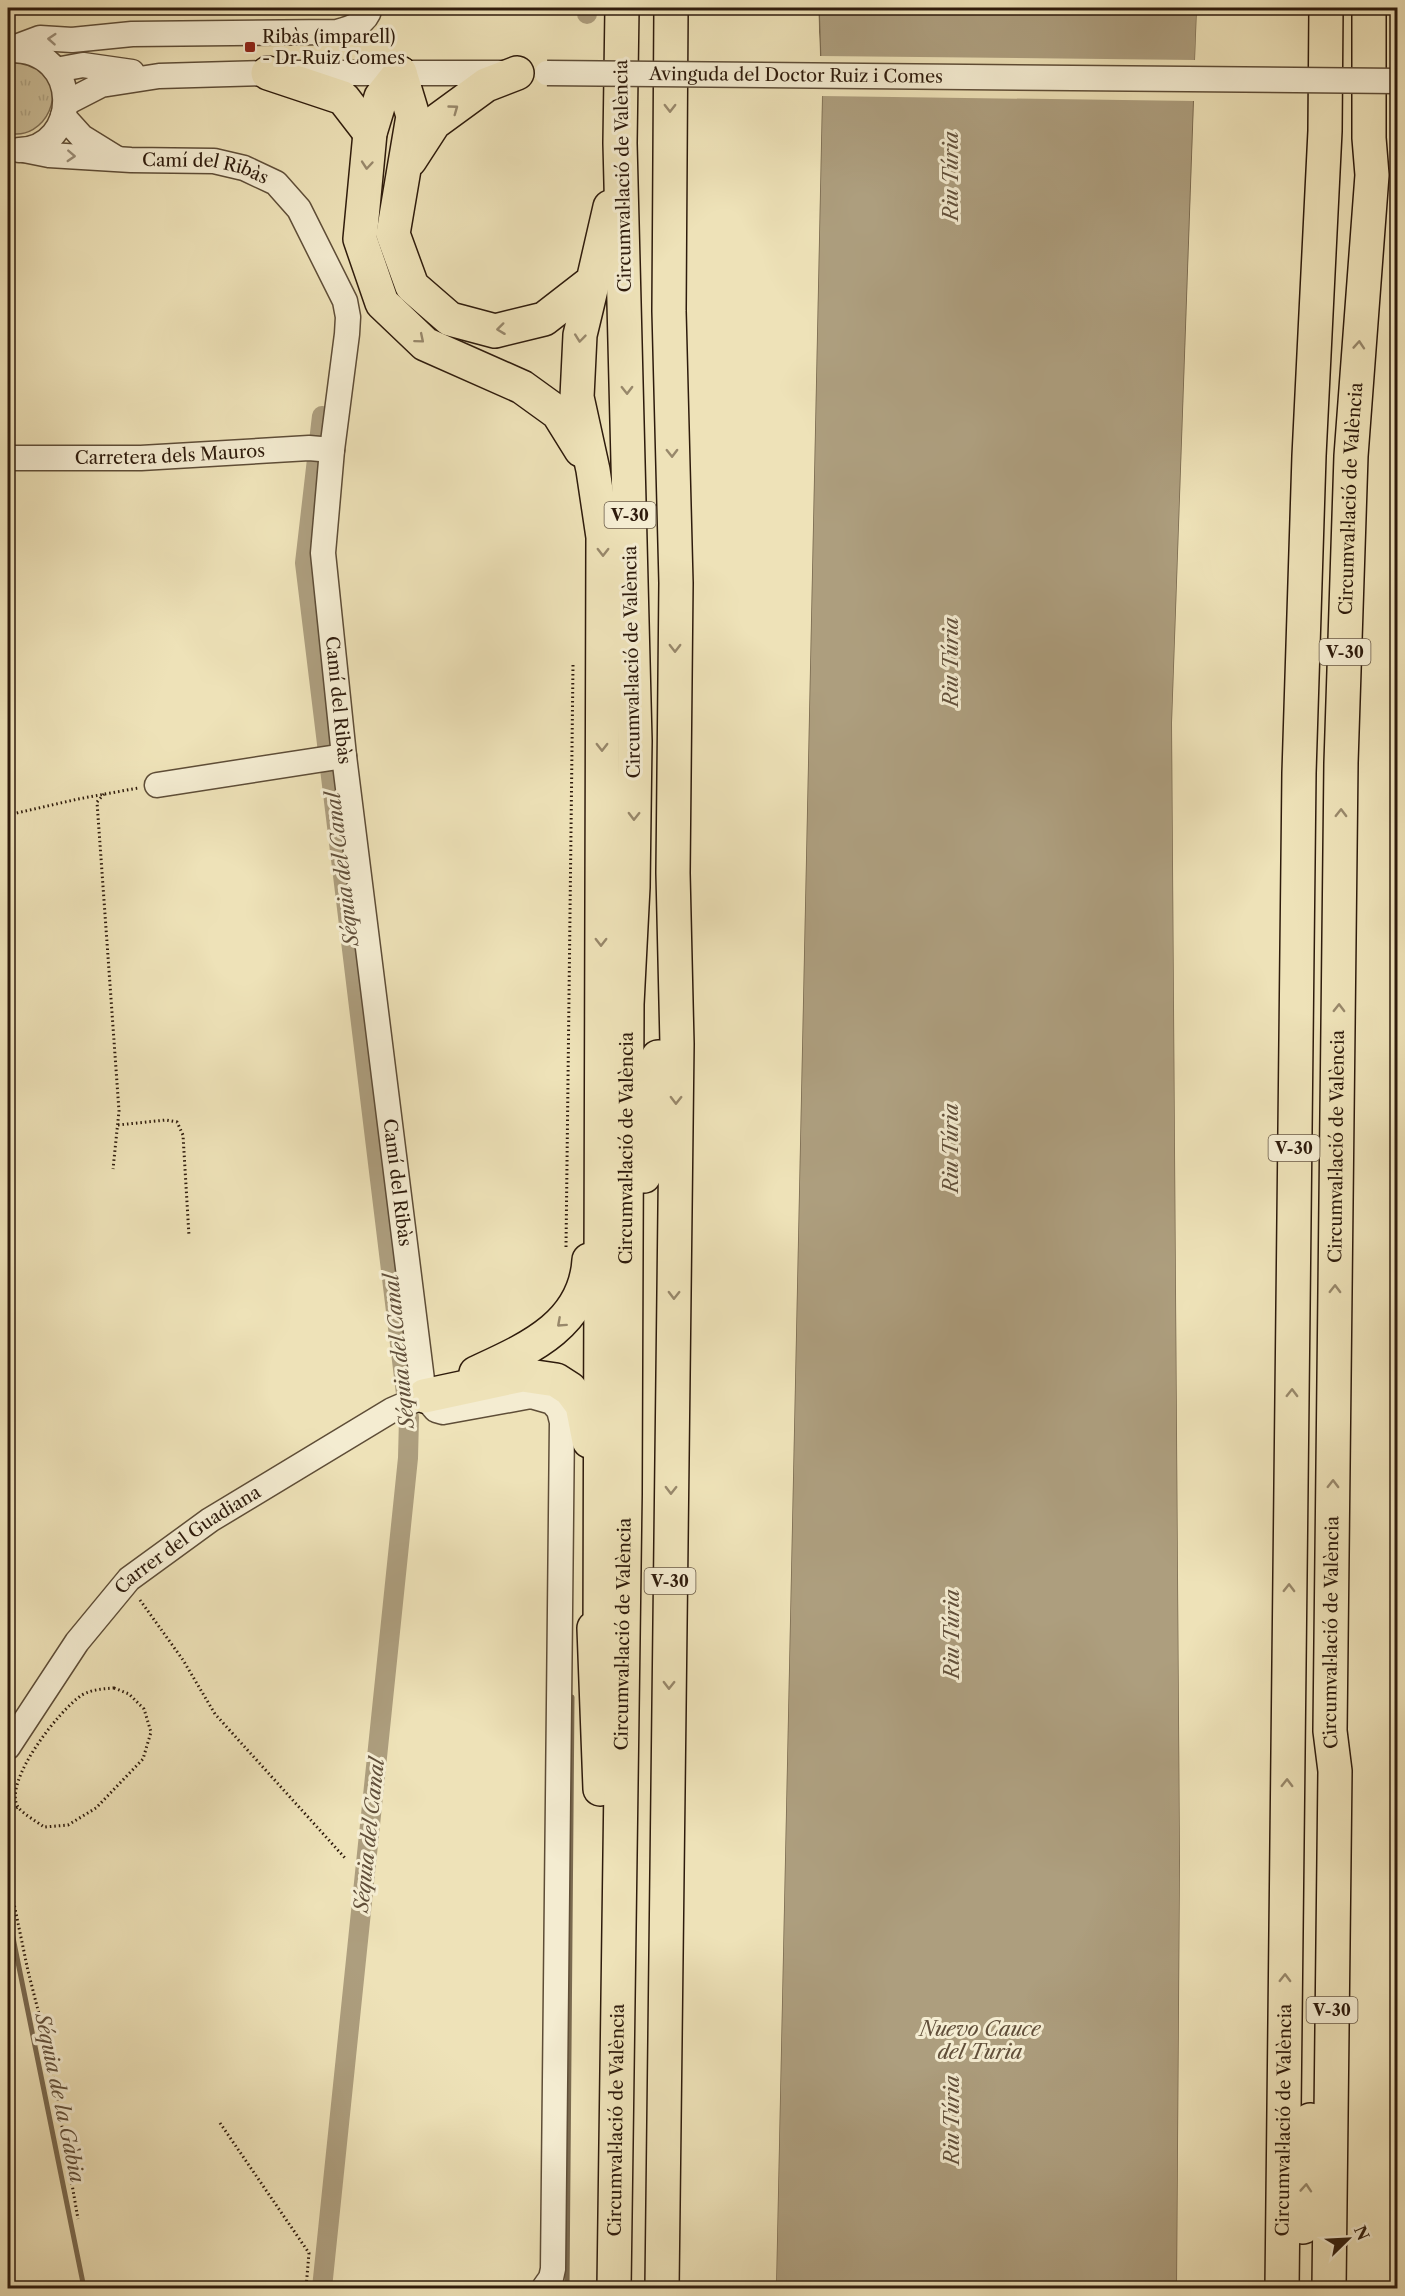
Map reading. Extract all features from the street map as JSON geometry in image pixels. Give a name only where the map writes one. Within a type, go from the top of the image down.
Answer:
[{"type":"highway","name":"Circumval·lació de València","points":[[614,2289],[625,1494],[627,1005],[633,887],[635,741],[620,143],[622,8]]},
{"type":"highway","name":"V-30","points":[[662,2289],[676,1068],[673,873],[676,583],[669,310],[671,8]]},
{"type":"highway","name":"Circumval·lació de València","points":[[1282,2289],[1299,773],[1309,456],[1325,131],[1326,8]]},
{"type":"highway","name":"Circumval·lació de València","points":[[1329,2289],[1335,1771],[1330,1731],[1341,763],[1351,456],[1372,175],[1369,138],[1369,8]]},
{"type":"highway","points":[[1372,175],[1384,141],[1386,8]]},
{"type":"highway","points":[[400,73],[413,116],[393,234],[412,286],[450,319],[495,331],[544,320],[593,281]]},
{"type":"highway","points":[[400,73],[381,97],[370,133],[360,239],[382,303],[425,344],[522,387],[558,413],[593,470]]},
{"type":"highway","points":[[404,169],[434,123],[486,85],[532,73]]},
{"type":"highway","points":[[268,74],[343,98],[370,133]]},
{"type":"highway","points":[[600,2289],[603,537],[593,470],[577,397],[580,335],[606,226],[620,143]]},
{"type":"highway","points":[[625,1494],[633,1267],[659,1044],[673,873]]},
{"type":"highway","points":[[424,1396],[493,1365],[549,1335],[568,1317],[580,1299],[588,1273],[601,1063]]},
{"type":"highway","points":[[424,1396],[522,1375],[556,1380],[570,1389],[582,1406],[589,1442],[600,1791]]},
{"type":"highway","points":[[1299,2289],[1316,2038],[1320,1772],[1330,1731]]},
{"type":"street","points":[[8,50],[40,38],[72,40],[132,34],[336,32],[361,22],[370,8]]},
{"type":"street","points":[[56,69],[99,45],[132,34]]},
{"type":"street","points":[[130,72],[116,58],[116,47],[132,34]]},
{"type":"street","points":[[8,50],[34,53],[45,59],[56,69],[64,86],[64,109],[57,128],[37,145],[16,149]]},
{"type":"street","name":"Avinguda del Doctor Ruiz i Comes","points":[[56,69],[82,66],[159,76]]},
{"type":"street","name":"Avinguda del Doctor Ruiz i Comes","points":[[64,109],[101,85],[159,76],[532,73],[1398,81]]},
{"type":"street","name":"Camí del Ribàs","points":[[64,109],[82,137],[118,159]]},
{"type":"street","name":"Camí del Ribàs","points":[[16,149],[49,155],[214,161],[244,168],[276,183],[298,209],[345,301],[348,317],[320,449],[323,553],[344,756],[424,1396]]},
{"type":"street","name":"Carretera dels Mauros","points":[[8,458],[141,458],[320,449]]},
{"type":"street","points":[[157,785],[344,756]]},
{"type":"street","points":[[424,1396],[436,1410],[442,1412],[531,1396],[552,1402],[559,1410],[562,1422],[553,2269],[551,2278],[544,2289]]},
{"type":"street","name":"Carrer del Guadiana","points":[[8,1747],[77,1642],[127,1581],[210,1520],[392,1410],[424,1396]]},
{"type":"path","points":[[566,1252],[573,665]]},
{"type":"path","points":[[8,815],[157,785]]},
{"type":"path","points":[[104,794],[97,802],[119,1111],[113,1169]]},
{"type":"path","points":[[117,1125],[166,1120],[177,1122],[183,1135],[189,1236]]},
{"type":"path","points":[[127,1581],[183,1660],[215,1714],[345,1858]]},
{"type":"path","points":[[114,1688],[129,1694],[144,1709],[151,1732],[143,1759],[96,1808],[68,1825],[44,1827],[18,1807],[14,1794],[19,1777],[44,1734],[80,1696],[96,1689],[114,1688]]},
{"type":"path","points":[[8,1812],[18,1807]]},
{"type":"path","points":[[8,1875],[28,1971],[50,2057],[78,2219]]},
{"type":"path","points":[[220,2123],[309,2253],[306,2289]]},
{"type":"green space","points":[[19,61],[37,68],[47,77],[52,87],[49,111],[43,121],[22,134],[8,133],[8,62]]},
{"type":"water","name":"Nuevo Cauce del Turia","points":[[819,8],[1197,8],[1172,723],[1180,1861],[1177,2288],[776,2288],[822,101]]},
{"type":"water","points":[[1397,1938],[1398,2288],[1393,2288]]},
{"type":"pier","points":[[816,8],[818,8],[820,56],[1195,60],[1197,8],[1200,8],[1197,234],[1175,723],[1183,1860],[1180,2288],[1177,2288],[1180,1861],[1172,723],[1194,101],[822,96],[776,2288],[773,2288],[819,101]]},
{"type":"waterway","name":"Séquia del Canal","points":[[587,8],[587,14]]},
{"type":"waterway","name":"Séquia del Canal","points":[[322,416],[305,563],[409,1418],[408,1458],[322,2288]]},
{"type":"waterway","points":[[567,2288],[572,1697]]},
{"type":"waterway","name":"Séquia de la Gàbia","points":[[8,1913],[84,2288]]},
{"type":"place","name":"Ribàs (imparell) - Dr Ruiz Comes","points":[[250,47]]},
{"type":"water label","name":"Riu Túria","points":[[951,176]]},
{"type":"water label","name":"Riu Túria","points":[[951,662]]},
{"type":"water label","name":"Riu Túria","points":[[951,1148]]},
{"type":"water label","name":"Riu Túria","points":[[952,1634]]},
{"type":"water label","name":"Riu Túria","points":[[952,2120]]}]
